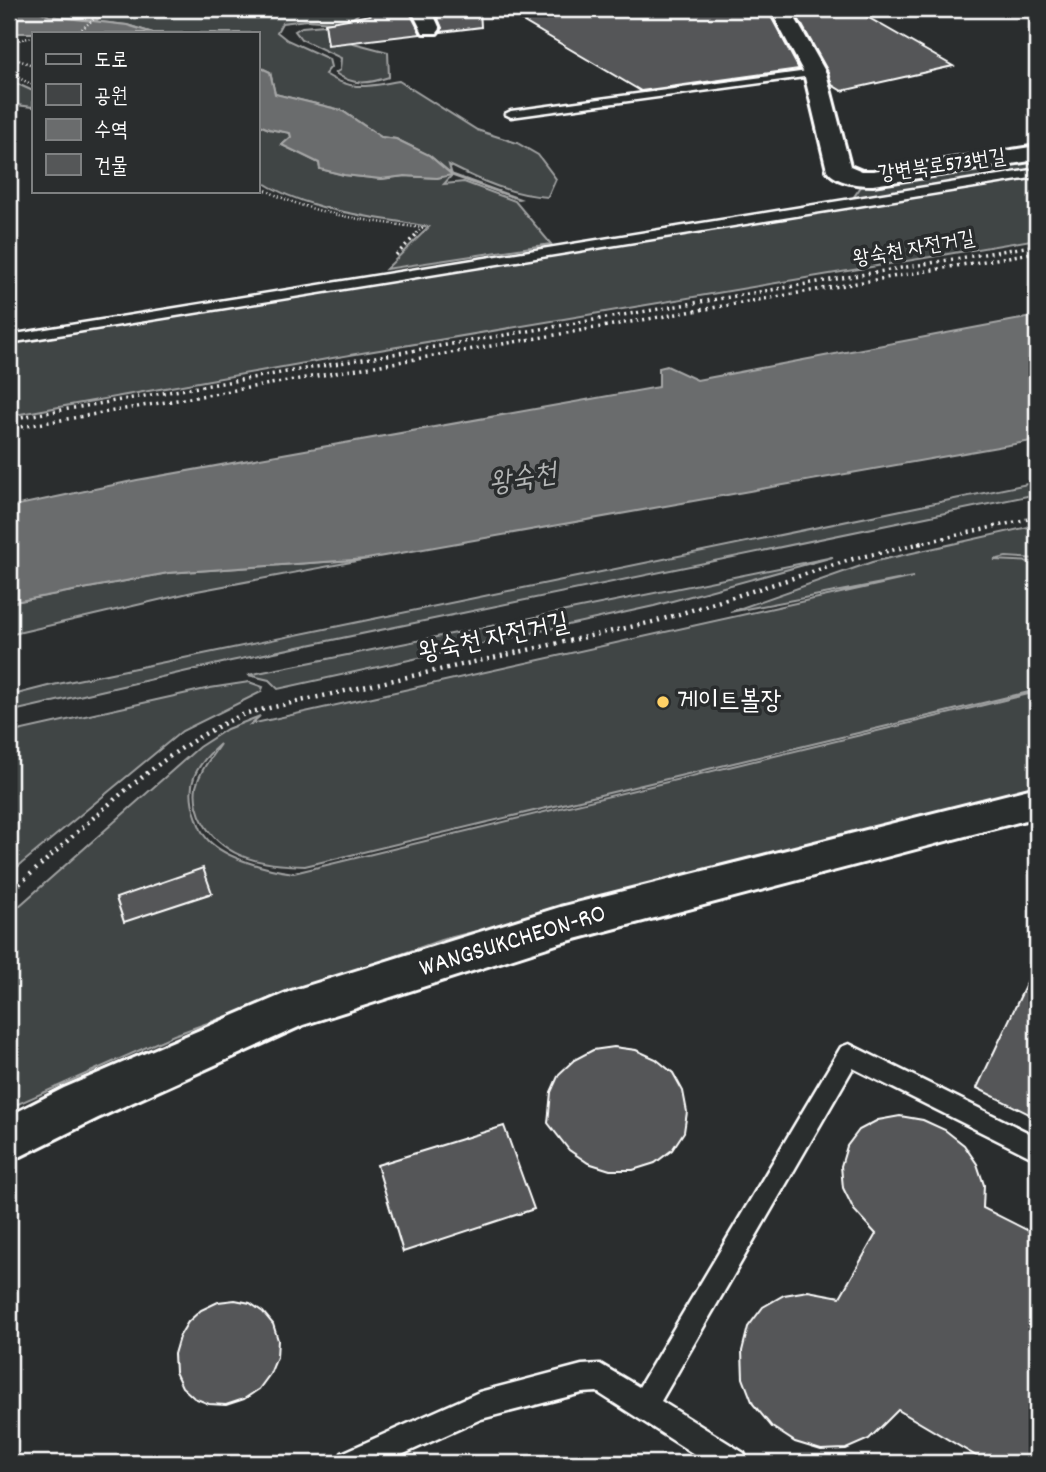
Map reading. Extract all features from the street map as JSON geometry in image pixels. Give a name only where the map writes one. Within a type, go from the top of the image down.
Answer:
[{"type":"street","points":[[421,9],[430,29]]},
{"type":"street","points":[[780,9],[814,72]]},
{"type":"street","name":"강변북로573번길","points":[[814,72],[831,130],[839,170],[847,175],[873,178],[1037,153]]},
{"type":"street","name":"WANGSUKCHEON-RO","points":[[9,1140],[81,1103],[291,1010],[560,925],[1037,802]]},
{"type":"lane","points":[[510,114],[814,72]]},
{"type":"lane","points":[[9,339],[1037,173]]},
{"type":"lane","points":[[643,1406],[849,1054],[1037,1149]]},
{"type":"lane","points":[[352,1463],[479,1406],[582,1379],[600,1378],[734,1463]]},
{"type":"path","points":[[74,9],[100,14],[78,32]]},
{"type":"path","points":[[9,42],[15,38],[32,37]]},
{"type":"path","points":[[9,57],[32,65]]},
{"type":"path","points":[[9,73],[32,84]]},
{"type":"path","points":[[259,186],[287,200],[315,209],[422,228],[387,263]]},
{"type":"path","name":"왕숙천 자전거길","points":[[9,419],[1037,245]]},
{"type":"path","points":[[9,429],[1037,252]]},
{"type":"path","name":"왕숙천 자전거길","points":[[9,893],[168,756],[222,723],[247,713],[646,624],[853,559],[1037,517]]},
{"type":"green space","points":[[36,9],[68,9],[97,14],[92,19],[97,20],[103,13],[79,9],[357,9],[358,14],[346,23],[307,20],[282,23],[277,32],[287,40],[329,59],[331,67],[325,74],[335,80],[361,86],[399,81],[477,130],[517,143],[538,155],[556,179],[548,197],[497,186],[449,165],[452,174],[429,155],[396,139],[381,137],[341,110],[275,94],[270,72],[259,67],[259,32],[150,32],[127,25],[49,16]]},
{"type":"green space","points":[[324,25],[336,30],[346,41],[388,52],[389,77],[361,82],[348,80],[335,73],[340,70],[341,58],[301,39],[295,31],[302,27]]},
{"type":"green space","points":[[9,80],[32,91],[32,107],[9,104]]},
{"type":"green space","points":[[259,125],[290,133],[291,137],[282,145],[319,163],[320,169],[381,179],[405,176],[437,178],[452,174],[444,184],[464,182],[515,201],[551,244],[386,269],[429,227],[318,206],[276,190],[259,180]]},
{"type":"green space","points":[[1037,158],[1037,169],[853,198],[863,184]]},
{"type":"green space","points":[[1037,177],[1037,239],[344,356],[9,416],[9,344]]},
{"type":"green space","points":[[1037,482],[1037,494],[231,661],[9,712],[9,696],[48,686]]},
{"type":"green space","points":[[1037,525],[1037,559],[1006,557],[994,560],[1037,562],[1037,690],[305,866],[261,862],[235,853],[223,846],[204,824],[197,806],[196,787],[203,770],[220,744],[204,760],[194,776],[191,794],[201,828],[206,838],[216,847],[248,862],[294,873],[1037,692],[1037,789],[441,940],[174,1035],[9,1108],[9,915],[199,747],[227,729],[260,716],[251,724],[913,577],[730,612],[872,562]]},
{"type":"green space","points":[[833,557],[654,606],[278,689],[269,680],[248,675]]},
{"type":"green space","points":[[367,559],[197,591],[9,635],[9,603],[168,573]]},
{"type":"green space","points":[[249,682],[263,687],[261,692],[182,731],[9,874],[9,733],[210,688]]},
{"type":"water","points":[[9,9],[36,9],[49,16],[127,25],[150,32],[32,32],[9,33]]},
{"type":"water","points":[[259,67],[270,72],[275,94],[341,110],[381,137],[396,139],[429,155],[452,175],[437,178],[405,176],[381,179],[320,169],[319,163],[282,145],[291,137],[290,133],[259,125]]},
{"type":"water","name":"왕숙천","points":[[1037,316],[1037,440],[367,559],[168,573],[9,603],[9,507],[137,480],[659,387],[659,368],[667,366],[697,380]]},
{"type":"building","points":[[364,9],[408,9],[421,34],[328,45],[325,23],[370,15]]},
{"type":"building","points":[[434,9],[480,9],[481,27],[441,32],[442,28]]},
{"type":"building","points":[[567,9],[767,9],[799,69],[641,91],[519,19]]},
{"type":"building","points":[[793,9],[831,9],[832,16],[855,10],[953,66],[842,91],[832,85],[828,72]]},
{"type":"building","points":[[203,868],[212,893],[124,922],[116,898]]},
{"type":"building","points":[[1037,961],[1037,1118],[977,1088]]},
{"type":"building","points":[[614,1047],[636,1050],[656,1059],[673,1073],[683,1091],[687,1112],[684,1132],[672,1150],[655,1163],[633,1170],[610,1170],[588,1163],[569,1150],[548,1123],[551,1092],[559,1074],[574,1060],[593,1050]]},
{"type":"building","points":[[900,1116],[923,1120],[945,1130],[964,1145],[977,1164],[984,1185],[983,1208],[1037,1235],[1037,1463],[988,1463],[898,1410],[869,1439],[846,1449],[821,1450],[795,1442],[772,1427],[753,1404],[743,1378],[742,1351],[748,1327],[763,1307],[784,1295],[808,1291],[840,1297],[876,1234],[854,1210],[843,1188],[841,1166],[847,1146],[859,1130],[878,1120]]},
{"type":"building","points":[[504,1126],[534,1209],[403,1252],[377,1165]]},
{"type":"building","points":[[235,1300],[250,1303],[263,1312],[273,1324],[278,1340],[277,1357],[270,1374],[259,1389],[244,1399],[226,1405],[209,1404],[194,1398],[182,1387],[175,1372],[174,1354],[179,1337],[188,1322],[201,1310],[218,1302]]},
{"type":"waterway","points":[[452,175],[520,199]]},
{"type":"place","name":"게이트볼장","points":[[663,702]]}]
